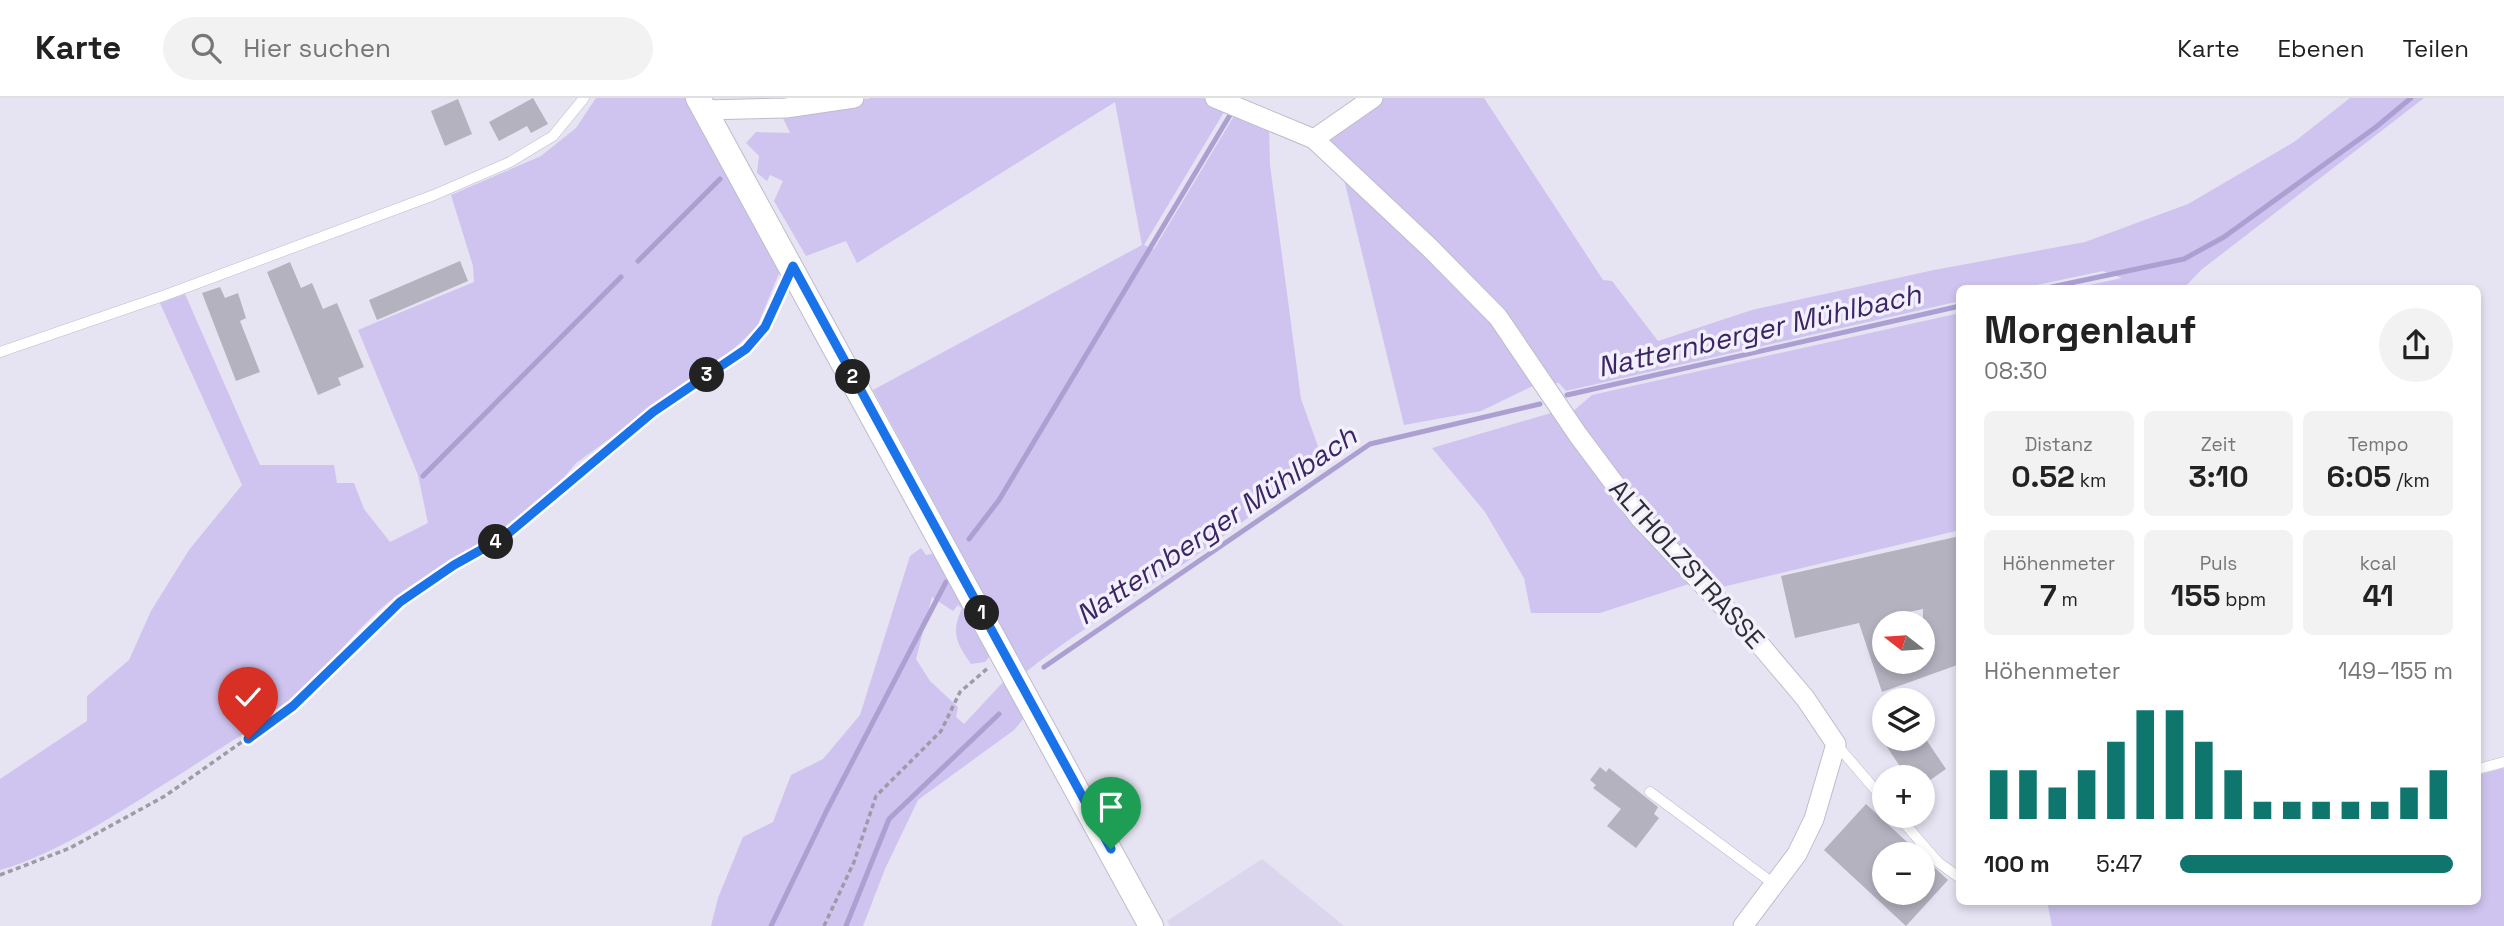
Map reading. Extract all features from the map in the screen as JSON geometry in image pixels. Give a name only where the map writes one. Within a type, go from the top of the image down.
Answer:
[{"type":"street","points":[[702,104],[786,108],[854,98]]},
{"type":"street","name":"ALTHOLZSTRASSE","points":[[1215,98],[1314,139],[1429,247],[1498,317],[1578,435],[1640,518],[1761,646],[1805,698],[1836,744]]},
{"type":"street","points":[[1314,139],[1373,98]]},
{"type":"street","points":[[702,104],[793,266],[1151,926]]},
{"type":"street","points":[[1743,926],[1797,854],[1814,818],[1836,744]]},
{"type":"lane","points":[[0,352],[163,296],[434,195],[510,162],[554,136],[584,98]]},
{"type":"lane","points":[[1836,744],[1872,786]]},
{"type":"lane","points":[[2481,768],[2504,762]]},
{"type":"lane","points":[[1650,792],[1774,884]]},
{"type":"lane","points":[[1908,828],[1938,862],[1956,875]]},
{"type":"path","points":[[0,875],[71,848],[165,796],[293,706],[400,602],[454,565],[504,537],[653,412],[746,349],[765,327],[793,266]]},
{"type":"path","points":[[824,926],[853,862],[876,796],[941,732],[960,692],[976,675],[1006,656]]},
{"type":"shaded area","points":[[596,98],[690,98],[782,266],[757,327],[729,353],[576,463],[534,506],[390,601],[312,681],[272,714],[94,828],[46,853],[0,870],[0,779],[87,721],[87,696],[129,660],[151,611],[189,550],[242,485],[160,303],[185,294],[260,465],[334,465],[337,483],[354,483],[364,509],[390,542],[428,523],[418,475],[358,330],[474,282],[473,266],[451,195],[541,156],[576,128]]},
{"type":"shaded area","points":[[871,98],[1203,98],[1227,107],[1144,245],[1154,249],[1234,116],[1269,126],[1270,165],[1301,399],[1320,452],[1288,484],[1216,542],[1100,618],[1026,672],[873,390],[1142,245],[1115,102],[857,263],[846,241],[806,256],[774,201],[783,181],[770,175],[767,181],[757,173],[759,156],[746,143],[756,132],[790,133],[783,118]]},
{"type":"shaded area","points":[[1379,98],[1484,98],[1603,280],[1612,281],[1658,341],[1752,310],[1934,270],[2085,242],[2188,204],[2294,142],[2350,98],[2424,98],[2201,270],[2187,285],[2090,285],[2122,278],[2103,271],[2037,285],[1956,285],[1956,302],[1566,391],[1559,383],[1551,384],[1325,146],[1325,132]]},
{"type":"shaded area","points":[[1343,175],[1486,314],[1537,384],[1481,411],[1404,425]]},
{"type":"shaded area","points":[[1956,314],[1956,531],[1714,589],[1651,521],[1571,413],[1592,395]]},
{"type":"shaded area","points":[[1551,413],[1609,491],[1692,583],[1600,613],[1531,613],[1524,578],[1485,512],[1432,448]]},
{"type":"shaded area","points":[[921,548],[926,555],[942,552],[994,651],[985,662],[971,664],[957,638],[957,624],[962,608],[958,605],[953,611],[932,597],[916,659],[930,681],[958,707],[956,717],[964,724],[1006,679],[1028,713],[1014,730],[918,800],[885,869],[863,926],[711,926],[718,898],[743,837],[773,822],[791,775],[823,759],[860,715],[910,556]]},
{"type":"shaded area","points":[[2504,768],[2504,926],[2052,926],[2048,905],[2481,905],[2481,774]]},
{"type":"shaded area","points":[[1262,859],[1344,926],[1170,926],[1167,921]]},
{"type":"building","points":[[533,98],[548,124],[531,133],[527,126],[499,141],[489,122]]},
{"type":"building","points":[[458,99],[472,134],[445,146],[431,111]]},
{"type":"building","points":[[460,261],[468,281],[377,320],[369,300]]},
{"type":"building","points":[[290,262],[301,288],[312,283],[323,309],[337,303],[364,367],[338,378],[341,385],[318,395],[267,272]]},
{"type":"building","points":[[220,287],[225,298],[238,293],[246,318],[240,321],[260,372],[236,381],[202,293]]},
{"type":"building","points":[[1956,537],[1956,665],[1936,673],[1936,611],[1872,611],[1872,662],[1859,623],[1795,638],[1781,576]]},
{"type":"building","points":[[1876,674],[1932,674],[1893,688],[1881,688]]},
{"type":"building","points":[[1890,751],[1934,751],[1946,769],[1935,777],[1935,765],[1899,765]]},
{"type":"building","points":[[1600,767],[1606,772],[1609,768],[1658,807],[1654,814],[1659,818],[1636,848],[1607,826],[1621,809],[1593,788],[1596,785],[1590,780]]},
{"type":"building","points":[[1866,804],[1872,810],[1872,828],[1892,828],[1907,842],[1872,842],[1872,894],[1824,850]]},
{"type":"building","points":[[1935,868],[1948,880],[1935,894]]},
{"type":"building","points":[[1883,905],[1925,905],[1906,926]]},
{"type":"waterway","name":"Natternberger Mühlbach","points":[[2061,285],[2184,259],[2224,237],[2376,127],[2411,98]]},
{"type":"waterway","points":[[969,539],[999,500],[1230,115]]},
{"type":"waterway","points":[[638,261],[720,179]]},
{"type":"waterway","points":[[423,476],[621,277]]},
{"type":"waterway","name":"Natternberger Mühlbach","points":[[1567,395],[1956,307]]},
{"type":"waterway","name":"Natternberger Mühlbach","points":[[1044,667],[1370,444],[1540,404]]},
{"type":"waterway","points":[[771,926],[827,810],[946,582]]},
{"type":"waterway","name":"Natternberger Mühlbach","points":[[846,926],[889,819],[999,714]]},
{"type":"route","points":[[248,739],[293,706],[400,602],[529,519],[595,459],[653,412],[746,349],[765,327],[793,266],[1111,849]]}]
